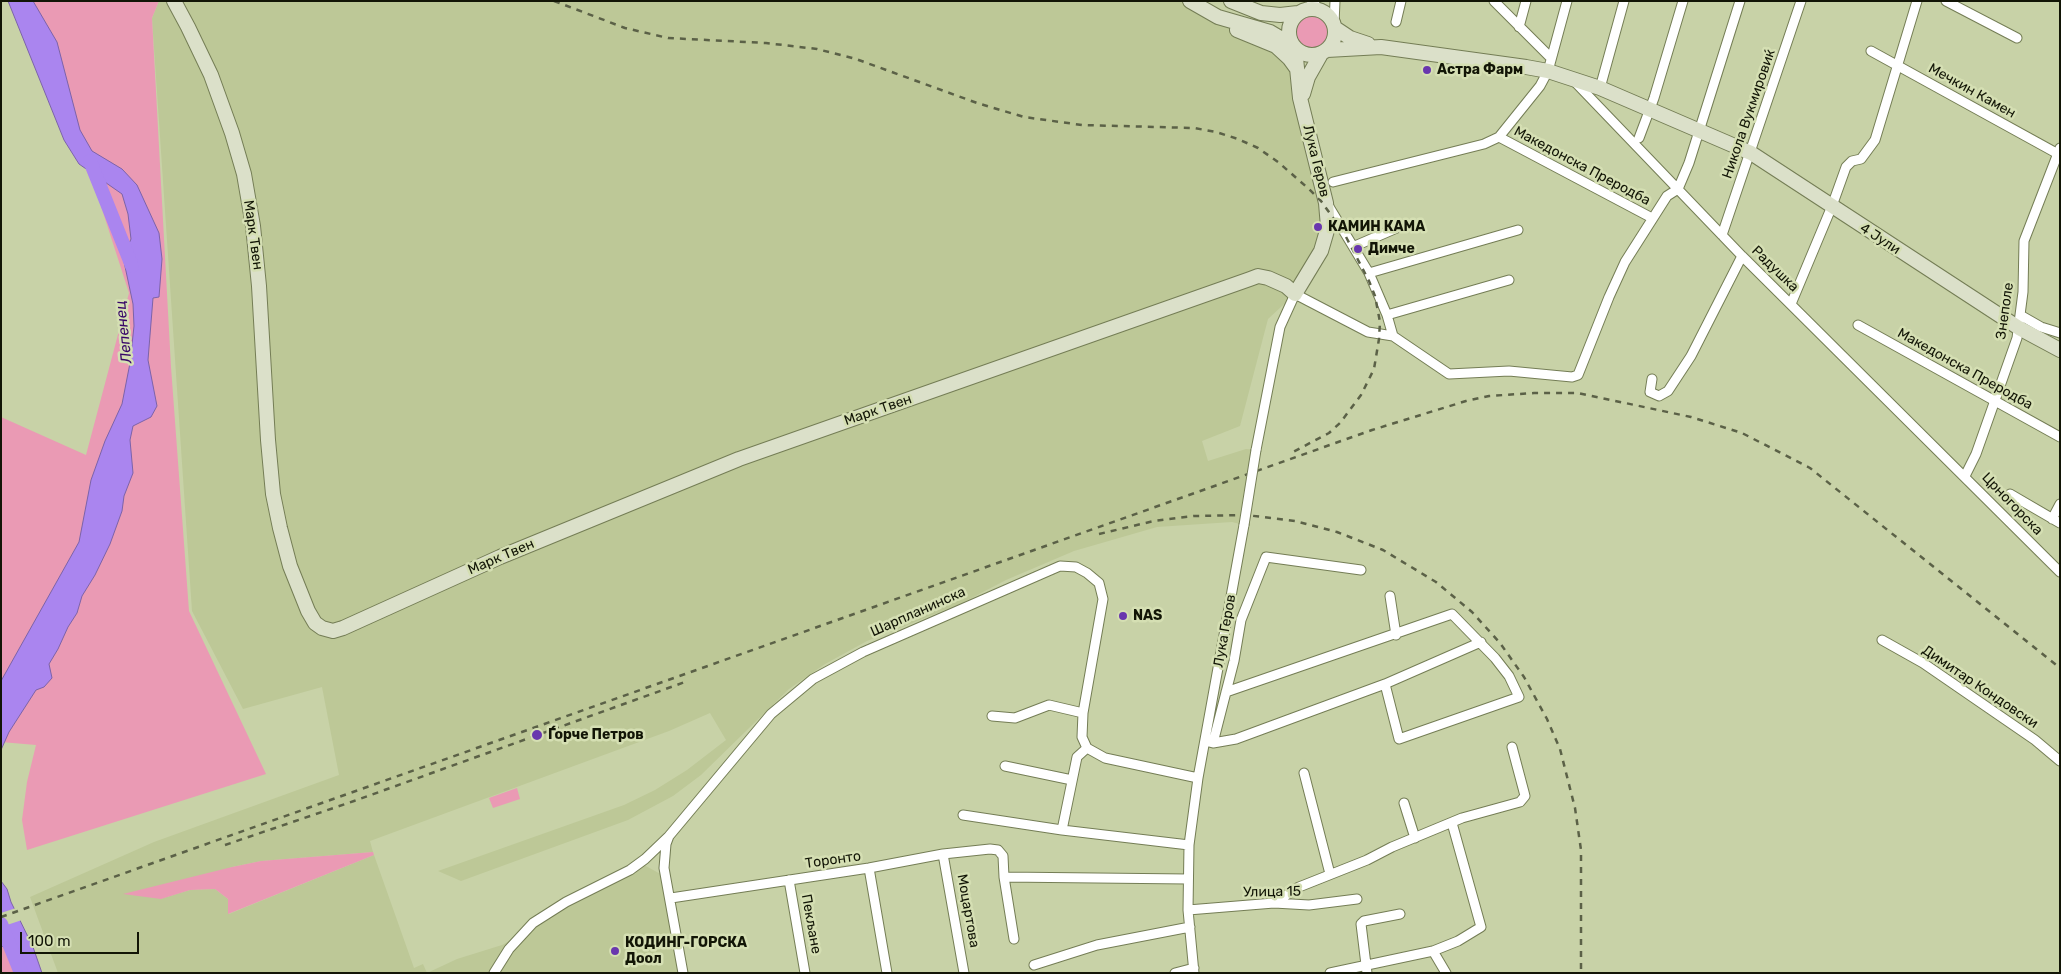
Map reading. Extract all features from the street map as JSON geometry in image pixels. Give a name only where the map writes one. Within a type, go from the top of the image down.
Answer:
[{"type":"street","name":"Марк Твен","points":[[174,1],[211,75],[232,133],[244,174],[253,226],[259,286],[268,440],[273,494],[280,528],[302,600],[314,622],[322,628],[333,631],[500,557],[739,459],[1258,276],[1286,286],[1295,294]]},
{"type":"street","points":[[1190,1],[1236,29],[1276,46],[1289,58],[1297,69]]},
{"type":"street","points":[[1231,1],[1261,12],[1280,14],[1306,8],[1317,9],[1324,12],[1335,26],[1354,40],[1381,47],[1550,64]]},
{"type":"street","points":[[1324,52],[1334,40],[1336,1]]},
{"type":"street","points":[[1396,22],[1401,1]]},
{"type":"street","points":[[1494,1],[1550,64],[1571,77],[1650,109]]},
{"type":"street","points":[[1519,27],[1526,1]]},
{"type":"street","points":[[1333,182],[1484,144],[1498,137],[1540,86],[1550,64],[1567,1]]},
{"type":"street","points":[[1600,88],[1624,1]]},
{"type":"street","points":[[1639,138],[1650,109],[1683,1]]},
{"type":"street","points":[[1295,294],[1368,332],[1393,336],[1449,374],[1509,371],[1572,378],[1578,375],[1625,262],[1667,196],[1678,189],[1699,132],[1740,1]]},
{"type":"street","name":"Никола Вукмировиќ","points":[[1722,235],[1801,1]]},
{"type":"street","points":[[1791,304],[1846,168],[1852,162],[1861,159],[1875,140],[1917,1]]},
{"type":"street","points":[[1946,1],[2017,38]]},
{"type":"street","points":[[1294,47],[1289,37],[1289,28],[1292,20],[1306,8]]},
{"type":"street","points":[[1218,17],[1270,32],[1307,55],[1381,47]]},
{"type":"street","name":"Лука Геров","points":[[1194,970],[1188,910],[1189,845],[1198,778],[1209,742],[1256,450],[1280,327],[1295,294],[1321,251],[1328,227],[1326,203],[1303,110],[1294,47]]},
{"type":"street","name":"Мечкин Камен","points":[[1871,51],[2059,152]]},
{"type":"street","name":"Лука Геров","points":[[1303,110],[1304,87],[1324,52]]},
{"type":"street","name":"Радушка","points":[[1571,77],[1742,256],[1965,476]]},
{"type":"street","name":"4 Јули","points":[[1650,109],[1699,132],[1751,153],[1832,206],[2020,321],[2060,350]]},
{"type":"street","name":"Македонска Преродба","points":[[1498,137],[1652,218]]},
{"type":"street","name":"Знеполе","points":[[1965,476],[1995,402],[2020,321],[2023,292],[2024,241],[2059,152]]},
{"type":"street","points":[[1326,203],[1369,273],[1388,315],[1393,336]]},
{"type":"street","points":[[1354,246],[1406,224]]},
{"type":"street","points":[[1369,273],[1518,230]]},
{"type":"street","points":[[1652,379],[1650,392],[1659,396],[1668,391],[1691,356],[1742,256]]},
{"type":"street","points":[[1388,315],[1509,280]]},
{"type":"street","points":[[2020,321],[2060,333]]},
{"type":"street","name":"Македонска Преродба","points":[[1858,325],[2060,437]]},
{"type":"street","name":"Црногорска","points":[[1965,476],[2060,572]]},
{"type":"street","points":[[2010,494],[2056,521],[2060,504]]},
{"type":"street","points":[[1361,570],[1266,558],[1241,620],[1226,692],[1209,742],[1236,739],[1385,684],[1481,642]]},
{"type":"street","name":"Шарпланинска","points":[[683,973],[664,860],[669,836],[754,732],[780,704],[834,667],[884,641],[1060,566],[1076,567],[1099,583],[1103,599],[1083,712],[1082,737],[1086,748]]},
{"type":"street","points":[[1390,596],[1396,635]]},
{"type":"street","points":[[1226,692],[1396,635],[1452,614],[1481,642],[1509,676],[1520,697],[1400,739],[1385,684]]},
{"type":"street","name":"Димитар Кондовски","points":[[1882,640],[1923,663],[2035,740],[2060,761]]},
{"type":"street","points":[[992,716],[1015,718],[1049,705],[1083,712]]},
{"type":"street","points":[[1274,903],[1299,887],[1415,838],[1452,823],[1520,802],[1525,796],[1512,747]]},
{"type":"street","points":[[1062,830],[1077,757],[1086,748],[1106,758],[1198,778]]},
{"type":"street","points":[[1005,766],[1072,780]]},
{"type":"street","points":[[1304,773],[1330,874]]},
{"type":"street","points":[[1404,803],[1415,838]]},
{"type":"street","points":[[963,814],[1062,830],[1189,845]]},
{"type":"street","points":[[1330,973],[1367,970],[1433,951],[1458,941],[1482,927],[1452,823]]},
{"type":"street","points":[[494,973],[509,949],[533,923],[566,902],[630,870],[651,854],[669,836]]},
{"type":"street","name":"Торонто","points":[[671,898],[990,848],[998,850],[1003,856],[1004,877]]},
{"type":"street","name":"Моцартова","points":[[944,854],[964,973]]},
{"type":"street","points":[[869,868],[887,973]]},
{"type":"street","points":[[1014,939],[1004,877],[1188,879]]},
{"type":"street","name":"Пекљане","points":[[789,880],[805,973]]},
{"type":"street","name":"Улица 15","points":[[1188,910],[1274,903],[1308,905],[1357,899]]},
{"type":"street","points":[[1367,970],[1361,924],[1364,921],[1400,914]]},
{"type":"street","points":[[1034,966],[1097,944],[1190,927]]},
{"type":"street","points":[[1433,951],[1446,973]]},
{"type":"street","points":[[1175,973],[1194,970]]},
{"type":"shaded area","points":[[8,1],[33,1],[57,42],[80,130],[92,151],[122,169],[137,185],[159,233],[162,259],[159,297],[153,298],[148,360],[157,406],[151,417],[133,426],[130,440],[133,473],[124,496],[122,511],[110,544],[82,596],[77,613],[49,664],[52,678],[44,687],[36,690],[9,732],[1,750],[1,681],[79,542],[91,480],[105,441],[122,404],[130,363],[134,326],[133,304],[123,257],[131,239],[128,214],[122,194],[79,164],[64,140]]},
{"type":"shaded area","points":[[15,1],[159,1],[152,18],[171,367],[189,611],[266,774],[27,850],[22,820],[27,782],[36,745],[1,742],[1,417],[86,455],[129,293],[100,203]]},
{"type":"shaded area","points":[[159,1],[1190,1],[1289,58],[1328,227],[1295,294],[1268,319],[1240,426],[1202,441],[1208,461],[1246,449],[1256,450],[1244,525],[1232,522],[1157,527],[1074,551],[1006,580],[960,604],[867,641],[825,664],[789,689],[701,775],[673,796],[628,820],[461,881],[438,871],[624,805],[655,790],[687,770],[726,740],[710,713],[669,731],[370,841],[373,852],[261,861],[232,867],[160,899],[190,890],[215,889],[228,899],[229,914],[374,855],[414,968],[423,964],[427,973],[58,973],[30,897],[154,842],[339,775],[322,687],[243,709],[192,611],[152,18]]},
{"type":"shaded area","points":[[1312,15],[1324,20],[1329,32],[1324,44],[1312,49],[1300,44],[1295,32],[1300,20]]},
{"type":"shaded area","points":[[517,788],[520,799],[493,808],[489,798]]},
{"type":"shaded area","points":[[373,852],[374,855],[228,914],[228,899],[215,889],[190,890],[161,899],[123,894],[261,861]]},
{"type":"shaded area","points":[[644,865],[666,877],[683,973],[427,973],[457,959],[502,945],[522,934],[533,923]]},
{"type":"shaded area","points":[[1,881],[7,889],[11,902],[33,947],[42,973],[26,973],[16,951],[1,946]]},
{"type":"shaded area","points":[[1,946],[16,951],[26,973],[1,973]]},
{"type":"pier","points":[[16,908],[22,920],[1,927],[1,913]]},
{"type":"waterway","name":"Лепенец","points":[[90,161],[132,266]]},
{"type":"waterway","name":"Лепенец","points":[[1,924],[21,973]]},
{"type":"railway","points":[[554,1],[625,28],[668,38],[766,43],[817,49],[856,59],[977,103],[1024,117],[1082,125],[1194,128],[1216,132],[1258,148],[1278,162],[1309,189],[1321,201],[1344,233],[1369,281],[1375,296],[1380,322],[1374,369],[1361,395],[1340,423],[1329,433],[1293,452]]},
{"type":"railway","points":[[1,917],[1372,430],[1466,401],[1489,396],[1578,393],[1691,417],[1742,433],[1810,468],[2060,668]]},
{"type":"railway","points":[[1099,534],[1154,521],[1194,516],[1246,515],[1295,521],[1337,532],[1383,550],[1436,582],[1472,612],[1500,643],[1524,677],[1547,719],[1560,749],[1575,808],[1581,850],[1581,973]]},
{"type":"railway","points":[[225,845],[354,801],[685,682]]},
{"type":"place","name":"Астра Фарм","points":[[1427,70]]},
{"type":"place","name":"КАМИН КАМА","points":[[1318,227]]},
{"type":"place","name":"Димче","points":[[1358,249]]},
{"type":"place","name":"NAS","points":[[1123,616]]},
{"type":"place","name":"Ѓорче Петров","points":[[537,735]]},
{"type":"place","name":"КОДИНГ-ГОРСКА Доол","points":[[615,951]]}]
